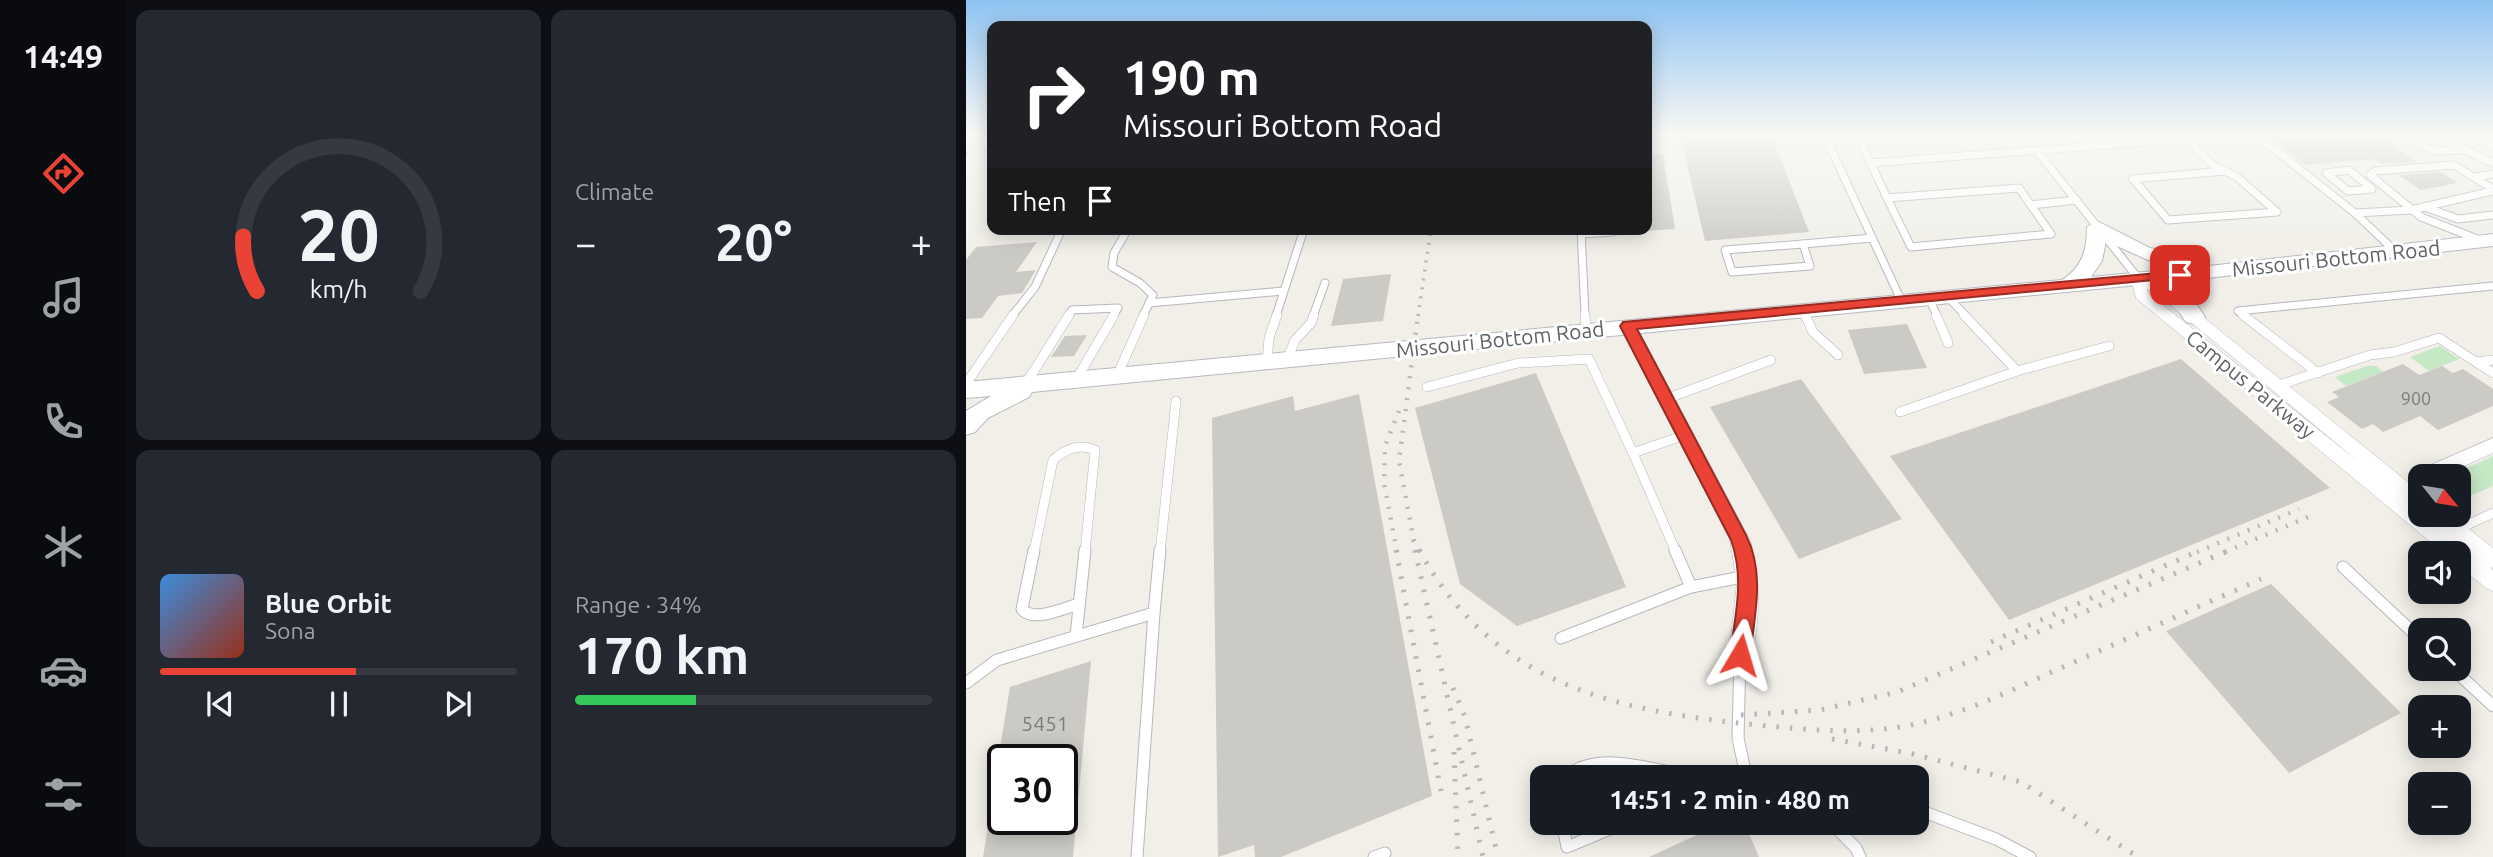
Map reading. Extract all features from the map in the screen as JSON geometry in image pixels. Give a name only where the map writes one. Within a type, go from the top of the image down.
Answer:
[{"type":"street","points":[[2097,227],[2127,246],[2152,257],[2176,262],[2254,267]]},
{"type":"street","points":[[2068,285],[2093,261],[2098,247],[2097,227]]},
{"type":"street","name":"Missouri Bottom Road","points":[[966,390],[2202,273],[2488,241]]},
{"type":"street","points":[[2194,317],[2182,299],[2183,289],[2202,273]]},
{"type":"street","name":"Campus Parkway","points":[[2138,278],[2161,290],[2279,385],[2446,541]]},
{"type":"street","name":"Campus Parkway","points":[[2138,278],[2141,295],[2393,490],[2408,497]]},
{"type":"street","points":[[1628,326],[1740,540],[1748,562],[1740,655]]},
{"type":"street","points":[[966,426],[979,412],[1035,384]]},
{"type":"street","points":[[2451,464],[2493,445]]},
{"type":"street","points":[[2393,490],[2408,483]]},
{"type":"street","points":[[2452,527],[2493,560]]},
{"type":"street","name":"Campus Parkway","points":[[2471,564],[2493,582]]},
{"type":"lane","points":[[1842,174],[1901,300]]},
{"type":"lane","points":[[1875,174],[1887,198],[1911,247],[2051,234],[2019,188],[1887,198]]},
{"type":"lane","points":[[2055,174],[2138,278]]},
{"type":"lane","points":[[2191,174],[2133,179],[2168,220],[2277,212],[2231,174]]},
{"type":"lane","points":[[2306,174],[2355,213],[2397,253]]},
{"type":"lane","points":[[2327,174],[2333,179]]},
{"type":"lane","points":[[2341,181],[2348,191],[2372,189],[2350,174]]},
{"type":"lane","points":[[2470,174],[2493,190]]},
{"type":"lane","points":[[2476,177],[2493,174]]},
{"type":"lane","points":[[2315,181],[2341,181],[2370,175],[2412,210],[2437,225],[2488,241]]},
{"type":"lane","points":[[2355,213],[2412,210],[2493,190]]},
{"type":"lane","points":[[2483,194],[2493,200]]},
{"type":"lane","points":[[2472,196],[2481,202]]},
{"type":"lane","points":[[2456,199],[2465,205]]},
{"type":"lane","points":[[2031,205],[2076,200]]},
{"type":"lane","points":[[2440,204],[2447,208]]},
{"type":"lane","points":[[2425,207],[2445,219],[2467,221],[2484,218],[2493,211]]},
{"type":"lane","points":[[2475,212],[2484,218]]},
{"type":"lane","points":[[2458,215],[2467,221]]},
{"type":"lane","points":[[966,384],[1025,297],[1035,287],[1059,235]]},
{"type":"lane","points":[[1117,376],[1153,295],[1149,289],[1126,278],[1112,267],[1114,253],[1124,235]]},
{"type":"lane","points":[[1277,361],[1269,338],[1302,235]]},
{"type":"lane","points":[[1581,235],[1586,330]]},
{"type":"lane","points":[[1803,243],[1810,266],[1732,272],[1726,250],[1803,243],[1872,238]]},
{"type":"lane","points":[[1277,361],[1311,323],[1325,284]]},
{"type":"lane","points":[[2318,373],[2238,311],[2493,286]]},
{"type":"lane","points":[[1149,303],[1283,291]]},
{"type":"lane","points":[[1938,297],[1948,343]]},
{"type":"lane","points":[[1938,297],[2017,371]]},
{"type":"lane","points":[[1035,384],[1072,310],[1118,308],[1076,380]]},
{"type":"lane","points":[[1803,309],[1813,332],[1838,355]]},
{"type":"lane","points":[[2279,385],[2439,338],[2493,373]]},
{"type":"lane","points":[[1900,412],[2017,371],[2109,346]]},
{"type":"lane","points":[[1427,387],[1518,363],[1589,359],[1691,587]]},
{"type":"lane","points":[[1666,399],[1771,360]]},
{"type":"lane","points":[[2476,362],[2493,360]]},
{"type":"lane","points":[[1137,857],[1153,613],[1175,401]]},
{"type":"lane","points":[[1633,453],[1685,435]]},
{"type":"lane","points":[[1076,636],[1095,450],[1091,446],[1059,453],[1053,460],[1022,609],[1026,614],[1034,616],[1079,604]]},
{"type":"lane","points":[[2456,530],[2493,513]]},
{"type":"lane","points":[[2343,568],[2408,628]]},
{"type":"lane","points":[[1561,638],[1691,587],[1748,576]]},
{"type":"lane","points":[[966,683],[998,660],[1153,613]]},
{"type":"lane","points":[[1740,655],[1738,738],[1747,765]]},
{"type":"lane","points":[[2466,681],[2493,706]]},
{"type":"lane","points":[[1590,765],[1641,765]]},
{"type":"lane","points":[[1929,814],[1996,839],[2030,857]]},
{"type":"lane","points":[[1565,835],[1567,847],[1596,835]]},
{"type":"lane","points":[[1842,835],[1860,857]]},
{"type":"green space","points":[[2440,346],[2459,359],[2429,371],[2410,357]]},
{"type":"green space","points":[[2367,366],[2376,366],[2383,372],[2346,386],[2335,377]]},
{"type":"green space","points":[[2493,456],[2493,486],[2471,496],[2471,466]]},
{"type":"building","points":[[1652,174],[1666,174],[1675,229],[1652,231]]},
{"type":"building","points":[[1689,174],[1787,174],[1809,232],[1705,241]]},
{"type":"building","points":[[2444,174],[2458,183],[2421,190],[2398,175]]},
{"type":"building","points":[[1037,242],[1016,272],[1036,270],[1022,293],[998,296],[982,318],[966,319],[966,260],[976,247]]},
{"type":"building","points":[[1391,274],[1383,321],[1331,326],[1343,279]]},
{"type":"building","points":[[1907,324],[1927,368],[1864,374],[1848,330]]},
{"type":"building","points":[[1087,335],[1074,356],[1051,357],[1065,336]]},
{"type":"building","points":[[2181,359],[2330,488],[2009,620],[1890,456]]},
{"type":"building","points":[[2403,364],[2419,375],[2442,366],[2453,373],[2463,369],[2493,389],[2493,406],[2438,430],[2420,416],[2383,432],[2373,424],[2362,429],[2327,402],[2339,397],[2332,392]]},
{"type":"building","points":[[1536,373],[1626,587],[1517,626],[1460,584],[1415,408]]},
{"type":"building","points":[[1801,379],[1902,519],[1799,559],[1710,407]]},
{"type":"building","points":[[1359,394],[1432,796],[1281,857],[1255,857],[1254,845],[1218,857],[1212,418],[1293,396],[1295,411]]},
{"type":"building","points":[[2271,584],[2401,713],[2289,773],[2166,631]]},
{"type":"building","points":[[1091,661],[1078,803],[1078,744],[1001,744],[1010,687]]},
{"type":"building","points":[[987,832],[987,835],[1075,835],[1073,857],[983,857]]},
{"type":"building","points":[[1697,835],[1750,835],[1759,857],[1649,857]]},
{"type":"railway","points":[[1418,316],[1430,235]]},
{"type":"railway","points":[[1414,542],[1399,461],[1418,315]]},
{"type":"railway","points":[[1397,552],[1384,483],[1385,446],[1399,411]]},
{"type":"railway","points":[[2197,552],[2299,509]]},
{"type":"railway","points":[[2225,552],[2308,517]]},
{"type":"railway","points":[[1414,542],[1420,552]]},
{"type":"railway","points":[[1414,542],[1416,552]]},
{"type":"railway","points":[[1396,550],[1441,791]]},
{"type":"railway","points":[[1415,550],[1483,857]]},
{"type":"railway","points":[[1419,550],[1449,596],[1483,632],[1521,661],[1563,683],[1607,699],[1655,711],[1758,725],[1835,731],[1911,725],[1969,708],[2261,579]]},
{"type":"railway","points":[[1991,642],[2201,550]]},
{"type":"railway","points":[[1741,715],[1820,710],[1897,692],[2230,550]]},
{"type":"railway","points":[[1453,688],[1465,717],[1498,857]]},
{"type":"railway","points":[[1832,739],[1913,754],[2021,782],[2138,857]]},
{"type":"railway","points":[[1454,752],[1458,857]]},
{"type":"route","points":[[1740,655],[1749,585],[1748,562],[1740,540],[1628,326],[2180,275]]}]
